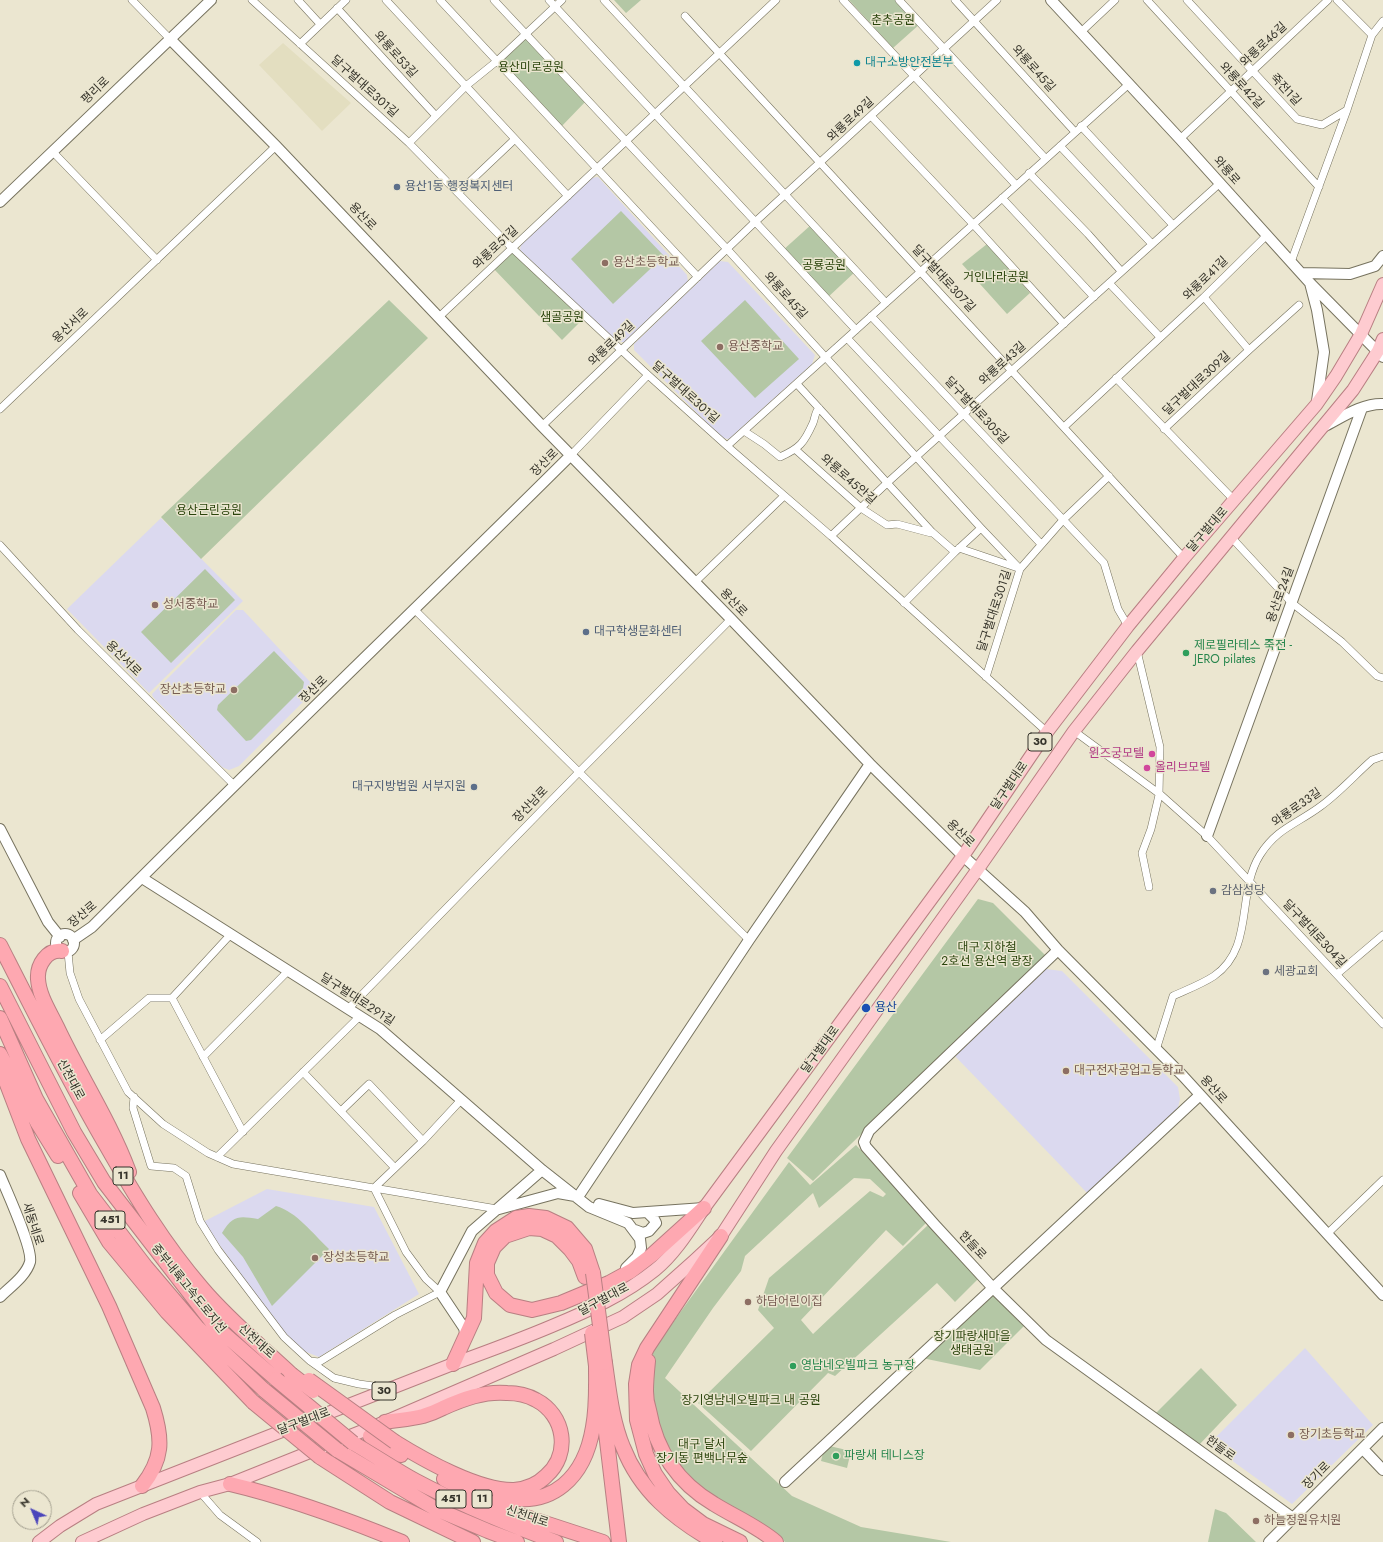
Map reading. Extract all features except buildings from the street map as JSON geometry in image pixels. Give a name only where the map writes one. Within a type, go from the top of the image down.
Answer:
[{"type":"highway","name":"신천대로","points":[[0,945],[71,1084],[143,1210],[169,1247],[228,1317],[291,1374],[370,1436],[406,1458],[502,1509],[603,1542]]},
{"type":"highway","points":[[65,951],[54,952],[40,963],[38,979],[42,996],[68,1050],[119,1145],[143,1210]]},
{"type":"highway","name":"중부내륙고속도로지선","points":[[0,986],[74,1132],[104,1182],[215,1326],[276,1380],[353,1443],[414,1480],[444,1495],[498,1519],[556,1542]]},
{"type":"highway","name":"중부내륙고속도로지선","points":[[0,1018],[36,1099],[90,1194],[146,1267],[197,1326],[264,1390],[337,1450],[436,1509],[517,1542]]},
{"type":"highway","points":[[0,1054],[37,1122],[109,1242],[167,1312],[253,1402],[320,1457],[390,1502],[410,1517],[452,1542]]},
{"type":"highway","points":[[0,1066],[28,1139],[109,1306],[153,1408],[158,1425],[160,1451],[155,1466],[142,1486]]},
{"type":"highway","points":[[589,1275],[570,1249],[557,1236],[542,1229],[529,1228],[506,1236],[494,1247],[487,1263],[487,1275],[496,1293],[510,1305],[532,1310],[561,1303],[609,1283],[631,1271],[652,1256],[704,1208]]},
{"type":"highway","points":[[453,1364],[474,1318],[477,1263],[485,1243],[496,1231],[516,1218],[529,1216],[546,1218],[567,1228],[585,1249],[600,1364],[601,1394],[619,1542]]},
{"type":"highway","points":[[721,1236],[647,1348],[639,1365],[636,1384],[637,1420],[646,1454],[655,1474],[668,1493],[683,1509],[703,1524],[740,1542]]},
{"type":"highway","points":[[202,1288],[235,1314],[308,1380],[395,1442],[414,1454],[501,1496],[520,1500],[543,1497],[553,1493],[562,1487],[579,1468],[590,1443],[596,1406],[600,1364]]},
{"type":"highway","points":[[660,1329],[649,1359],[646,1393],[652,1427],[663,1454],[675,1471],[690,1487],[713,1504],[763,1531],[776,1542]]},
{"type":"highway","points":[[600,1364],[622,1446],[635,1471],[655,1497],[676,1517],[695,1531],[715,1542]]},
{"type":"highway","points":[[384,1422],[424,1416],[461,1400],[482,1394],[494,1393],[517,1394],[535,1399],[554,1416],[560,1430],[563,1444],[562,1450],[559,1459],[543,1480],[525,1489],[506,1490],[461,1477]]},
{"type":"highway","points":[[230,1484],[262,1491],[298,1502],[367,1527],[402,1542]]},
{"type":"highway","points":[[390,1502],[473,1542]]},
{"type":"main road","name":"달구벌대로","points":[[39,1542],[60,1526],[96,1504],[502,1346],[612,1299],[656,1269],[683,1240],[704,1208],[963,856],[1047,732],[1128,626],[1184,558],[1316,405],[1336,376],[1361,334],[1383,284]]},
{"type":"main road","name":"달구벌대로","points":[[82,1542],[144,1514],[200,1492],[230,1484],[384,1422],[554,1349],[624,1317],[657,1294],[721,1236],[776,1151],[978,869],[1074,731],[1137,651],[1353,390],[1380,354],[1383,339]]},
{"type":"street","name":"용산로","points":[[132,0],[276,146],[542,426],[696,582],[870,764],[963,856],[1025,912],[1058,950],[1200,1095],[1383,1295]]},
{"type":"street","name":"평리로","points":[[0,202],[211,0]]},
{"type":"street","name":"달구벌대로301길","points":[[252,0],[409,143],[512,248],[648,375],[831,536],[1047,732]]},
{"type":"street","points":[[298,0],[320,24]]},
{"type":"street","points":[[300,44],[345,0]]},
{"type":"street","points":[[386,0],[568,196]]},
{"type":"street","points":[[440,0],[698,277]]},
{"type":"street","points":[[494,0],[727,249]]},
{"type":"street","points":[[549,0],[856,330]]},
{"type":"street","points":[[409,143],[466,86],[496,61],[562,0]]},
{"type":"street","points":[[604,0],[886,303]]},
{"type":"street","name":"와룡로51길","points":[[439,317],[776,0]]},
{"type":"street","points":[[843,0],[1016,185]]},
{"type":"street","points":[[900,0],[1045,158]]},
{"type":"street","points":[[955,0],[974,21]]},
{"type":"street","name":"와룡로49길","points":[[542,426],[755,222],[997,0]]},
{"type":"street","name":"와룡로","points":[[1051,0],[1180,139],[1266,236],[1380,354]]},
{"type":"street","points":[[1081,32],[1115,0]]},
{"type":"street","name":"와룡로42길","points":[[1147,0],[1319,186]]},
{"type":"street","name":"죽전1길","points":[[1188,0],[1297,119],[1322,125],[1347,110]]},
{"type":"street","name":"와룡로46길","points":[[1180,139],[1328,0]]},
{"type":"street","points":[[1337,0],[1372,35]]},
{"type":"street","name":"와룡로53길","points":[[337,8],[436,116]]},
{"type":"street","name":"달구벌대로307길","points":[[685,16],[720,52],[1184,558]]},
{"type":"street","name":"와룡로45길","points":[[974,21],[1075,132]]},
{"type":"street","points":[[1291,262],[1347,110],[1372,35],[1383,22]]},
{"type":"street","points":[[727,446],[921,272],[1045,158],[1129,84]]},
{"type":"street","points":[[871,116],[973,224],[1064,324]]},
{"type":"street","points":[[1082,126],[1173,225]]},
{"type":"street","points":[[458,193],[515,139]]},
{"type":"street","name":"용산서로","points":[[0,409],[276,146]]},
{"type":"street","points":[[1060,146],[1152,244]]},
{"type":"street","points":[[52,151],[157,260]]},
{"type":"street","points":[[1029,173],[1088,234],[1121,271]]},
{"type":"street","name":"와룡로43길","points":[[831,536],[887,483],[1219,184]]},
{"type":"street","points":[[1002,198],[1094,297]]},
{"type":"street","name":"와룡로41길","points":[[1064,427],[1204,297],[1266,236]]},
{"type":"street","name":"와룡로45길","points":[[727,249],[826,358]]},
{"type":"street","points":[[1302,273],[1350,274],[1375,266],[1383,256]]},
{"type":"street","points":[[1109,283],[1160,337]]},
{"type":"street","points":[[1310,283],[1317,310],[1324,352],[1321,383],[1316,405]]},
{"type":"street","points":[[1204,297],[1249,350]]},
{"type":"street","name":"달구벌대로309길","points":[[1234,500],[1164,429],[1299,305]]},
{"type":"street","name":"달구벌대로305길","points":[[871,316],[1104,563],[1118,609],[1128,626]]},
{"type":"street","points":[[847,338],[1041,544]]},
{"type":"street","points":[[826,358],[916,458],[1020,568]]},
{"type":"street","points":[[571,455],[648,375]]},
{"type":"street","points":[[1116,378],[1164,429]]},
{"type":"street","points":[[797,384],[933,534],[957,550],[1020,568]]},
{"type":"street","points":[[1323,427],[1372,404],[1383,404]]},
{"type":"street","points":[[744,431],[780,457],[796,450],[806,438],[813,422],[816,410],[819,408]]},
{"type":"street","name":"용산로24길","points":[[1207,836],[1362,408]]},
{"type":"street","name":"와룡로45안길","points":[[796,450],[861,508],[888,525],[897,524],[933,534]]},
{"type":"street","name":"장산로","points":[[73,940],[92,927],[234,785],[415,610],[571,455]]},
{"type":"street","points":[[1063,520],[1109,476]]},
{"type":"street","points":[[696,582],[784,496]]},
{"type":"street","name":"달구벌대로301길","points":[[986,677],[1020,568],[1063,520]]},
{"type":"street","points":[[904,603],[981,528]]},
{"type":"street","points":[[1232,537],[1292,603],[1342,642],[1377,676],[1383,678]]},
{"type":"street","name":"용산서로","points":[[0,545],[78,630],[234,785]]},
{"type":"street","points":[[415,610],[749,940]]},
{"type":"street","name":"장산남로","points":[[348,1009],[579,772],[731,619]]},
{"type":"street","points":[[1137,651],[1160,747],[1159,794],[1151,829],[1142,854],[1149,887]]},
{"type":"street","points":[[1074,731],[1159,794]]},
{"type":"street","name":"와룡로33길","points":[[1156,1050],[1173,996],[1214,976],[1233,958],[1242,932],[1248,880],[1259,856],[1272,838],[1320,807],[1372,760],[1383,756]]},
{"type":"street","points":[[578,1197],[749,940],[870,764]]},
{"type":"street","name":"달구벌대로304길","points":[[1159,794],[1207,836],[1383,1024]]},
{"type":"street","name":"장산로","points":[[0,829],[48,922],[60,937]]},
{"type":"street","name":"달구벌대로291길","points":[[142,878],[380,1028],[542,1170],[589,1207],[628,1223],[635,1230]]},
{"type":"street","points":[[100,1040],[149,998],[172,998],[231,934]]},
{"type":"street","points":[[68,935],[73,940],[73,948],[65,951],[60,950],[57,945],[60,937],[68,935]]},
{"type":"street","points":[[1337,974],[1383,935]]},
{"type":"street","name":"한들로","points":[[1058,950],[869,1131],[864,1142],[866,1147],[993,1288],[1046,1340],[1293,1518]]},
{"type":"street","points":[[65,951],[70,973],[79,999],[128,1092],[163,1124],[208,1153],[233,1164],[497,1209],[558,1193],[578,1197],[611,1208],[633,1213],[704,1208]]},
{"type":"street","points":[[203,1058],[288,971]]},
{"type":"street","points":[[172,998],[243,1132]]},
{"type":"street","points":[[217,1157],[360,1016]]},
{"type":"street","points":[[303,1072],[395,1168]]},
{"type":"street","points":[[341,1112],[370,1084],[423,1141]]},
{"type":"street","points":[[785,1482],[1200,1095]]},
{"type":"street","points":[[134,1097],[133,1108],[152,1166],[174,1168],[186,1176],[200,1221],[218,1250],[284,1336],[310,1361],[334,1378],[359,1384],[392,1388]]},
{"type":"street","points":[[374,1188],[423,1141],[461,1100]]},
{"type":"street","points":[[310,1361],[319,1362],[395,1315],[440,1292],[472,1231],[542,1170]]},
{"type":"street","name":"새동네로","points":[[0,1175],[16,1213],[28,1248],[30,1261],[22,1276],[0,1297]]},
{"type":"street","points":[[1327,1234],[1383,1180]]},
{"type":"street","points":[[374,1188],[406,1252],[426,1279],[440,1292],[464,1328],[466,1337]]},
{"type":"street","points":[[635,1230],[643,1233],[653,1227],[656,1223],[648,1212]]},
{"type":"street","points":[[609,1283],[636,1257],[641,1248],[640,1239],[635,1230]]},
{"type":"street","name":"장기로","points":[[1269,1542],[1383,1428]]},
{"type":"street","points":[[1363,1449],[1383,1470]]},
{"type":"street","points":[[200,1492],[220,1515],[257,1542]]},
{"type":"shaded area","points":[[283,43],[351,103],[322,131],[259,65]]},
{"type":"shaded area","name":"용산초등학교","points":[[598,177],[687,275],[688,282],[625,342],[616,342],[520,250],[521,244],[591,178]]},
{"type":"shaded area","name":"용산중학교","points":[[720,261],[728,262],[815,355],[812,364],[729,439],[722,438],[634,350],[634,344]]},
{"type":"shaded area","name":"성서중학교","points":[[161,518],[243,601],[149,693],[67,609]]},
{"type":"shaded area","name":"장산초등학교","points":[[236,610],[243,610],[314,686],[311,694],[239,766],[229,770],[222,767],[153,697],[152,694]]},
{"type":"shaded area","name":"대구전자공업고등학교","points":[[1046,969],[1062,971],[1178,1087],[1180,1099],[1177,1112],[1089,1195],[954,1055]]},
{"type":"shaded area","name":"장성초등학교","points":[[267,1189],[374,1207],[419,1294],[319,1357],[301,1350],[272,1318],[203,1222]]},
{"type":"shaded area","name":"장기초등학교","points":[[1305,1348],[1373,1425],[1292,1504],[1209,1444]]},
{"type":"green space","points":[[614,0],[641,0],[626,13]]},
{"type":"green space","name":"춘추공원","points":[[849,0],[899,0],[921,23],[893,48]]},
{"type":"green space","name":"용산미로공원","points":[[527,36],[587,100],[560,128],[499,63]]},
{"type":"green space","points":[[621,211],[664,256],[613,304],[571,259]]},
{"type":"green space","name":"공룡공원","points":[[812,224],[856,271],[826,299],[782,251]]},
{"type":"green space","name":"거인나라공원","points":[[987,244],[1030,293],[1007,314],[962,264]]},
{"type":"green space","name":"샘골공원","points":[[513,250],[584,318],[562,340],[492,267]]},
{"type":"green space","name":"용산근린공원","points":[[389,300],[428,338],[201,559],[161,517]]},
{"type":"green space","points":[[745,300],[799,359],[755,398],[701,341]]},
{"type":"green space","points":[[205,569],[235,600],[171,663],[141,632]]},
{"type":"green space","points":[[274,651],[304,682],[303,688],[251,740],[246,741],[217,710],[218,705]]},
{"type":"green space","name":"대구 지하철 2호선 용산역 광장","points":[[978,899],[993,903],[1045,955],[813,1181],[787,1158]]},
{"type":"green space","points":[[856,1145],[928,1221],[903,1246],[886,1230],[801,1320],[813,1334],[928,1225],[979,1278],[955,1302],[937,1283],[835,1376],[828,1373],[751,1451],[698,1403],[774,1328],[758,1310],[769,1278],[870,1191],[883,1197],[886,1194],[870,1179],[854,1178],[819,1208],[813,1193],[745,1256],[741,1271],[713,1308],[665,1378],[792,1496],[861,1527],[951,1542],[785,1542],[780,1537],[723,1505],[675,1467],[651,1408],[653,1350],[789,1162],[810,1185]]},
{"type":"green space","points":[[276,1206],[298,1218],[329,1249],[272,1306],[243,1257],[222,1233],[233,1220],[237,1218],[246,1217],[258,1219]]},
{"type":"green space","name":"장기파랑새마을 생태공원","points":[[992,1292],[1026,1324],[980,1370],[922,1358]]},
{"type":"green space","points":[[1201,1368],[1237,1405],[1199,1445],[1154,1415]]},
{"type":"green space","name":"파랑새 테니스장","points":[[825,1445],[851,1451],[847,1468],[821,1461]]},
{"type":"green space","points":[[1215,1509],[1226,1513],[1256,1542],[1208,1542]]},
{"type":"place","name":"대구소방안전본부","points":[[857,63]]},
{"type":"place","name":"용산1동 행정복지센터","points":[[397,187]]},
{"type":"place","name":"용산초등학교","points":[[605,263]]},
{"type":"place","name":"용산중학교","points":[[720,347]]},
{"type":"place","name":"성서중학교","points":[[155,605]]},
{"type":"place","name":"대구학생문화센터","points":[[586,632]]},
{"type":"place","name":"제로필라테스 죽전 - JERO pilates","points":[[1186,653]]},
{"type":"place","name":"장산초등학교","points":[[234,690]]},
{"type":"place","name":"윈즈궁모텔","points":[[1152,754]]},
{"type":"place","name":"올리브모텔","points":[[1147,768]]},
{"type":"place","name":"대구지방법원 서부지원","points":[[474,787]]},
{"type":"place","name":"감삼성당","points":[[1213,891]]},
{"type":"place","name":"세광교회","points":[[1266,972]]},
{"type":"place","name":"용산","points":[[866,1008]]},
{"type":"place","name":"대구전자공업고등학교","points":[[1066,1071]]},
{"type":"place","name":"장성초등학교","points":[[315,1258]]},
{"type":"place","name":"하담어린이집","points":[[748,1302]]},
{"type":"place","name":"영남네오빌파크 농구장","points":[[793,1366]]},
{"type":"place","name":"장기초등학교","points":[[1291,1435]]},
{"type":"place","name":"파랑새 테니스장","points":[[836,1456]]},
{"type":"place","name":"하늘정원유치원","points":[[1256,1521]]},
{"type":"park label","name":"장기영남네오빌파크 내 공원","points":[[751,1401]]},
{"type":"park label","name":"대구 달서 장기동 편백나무숲","points":[[702,1452]]}]
